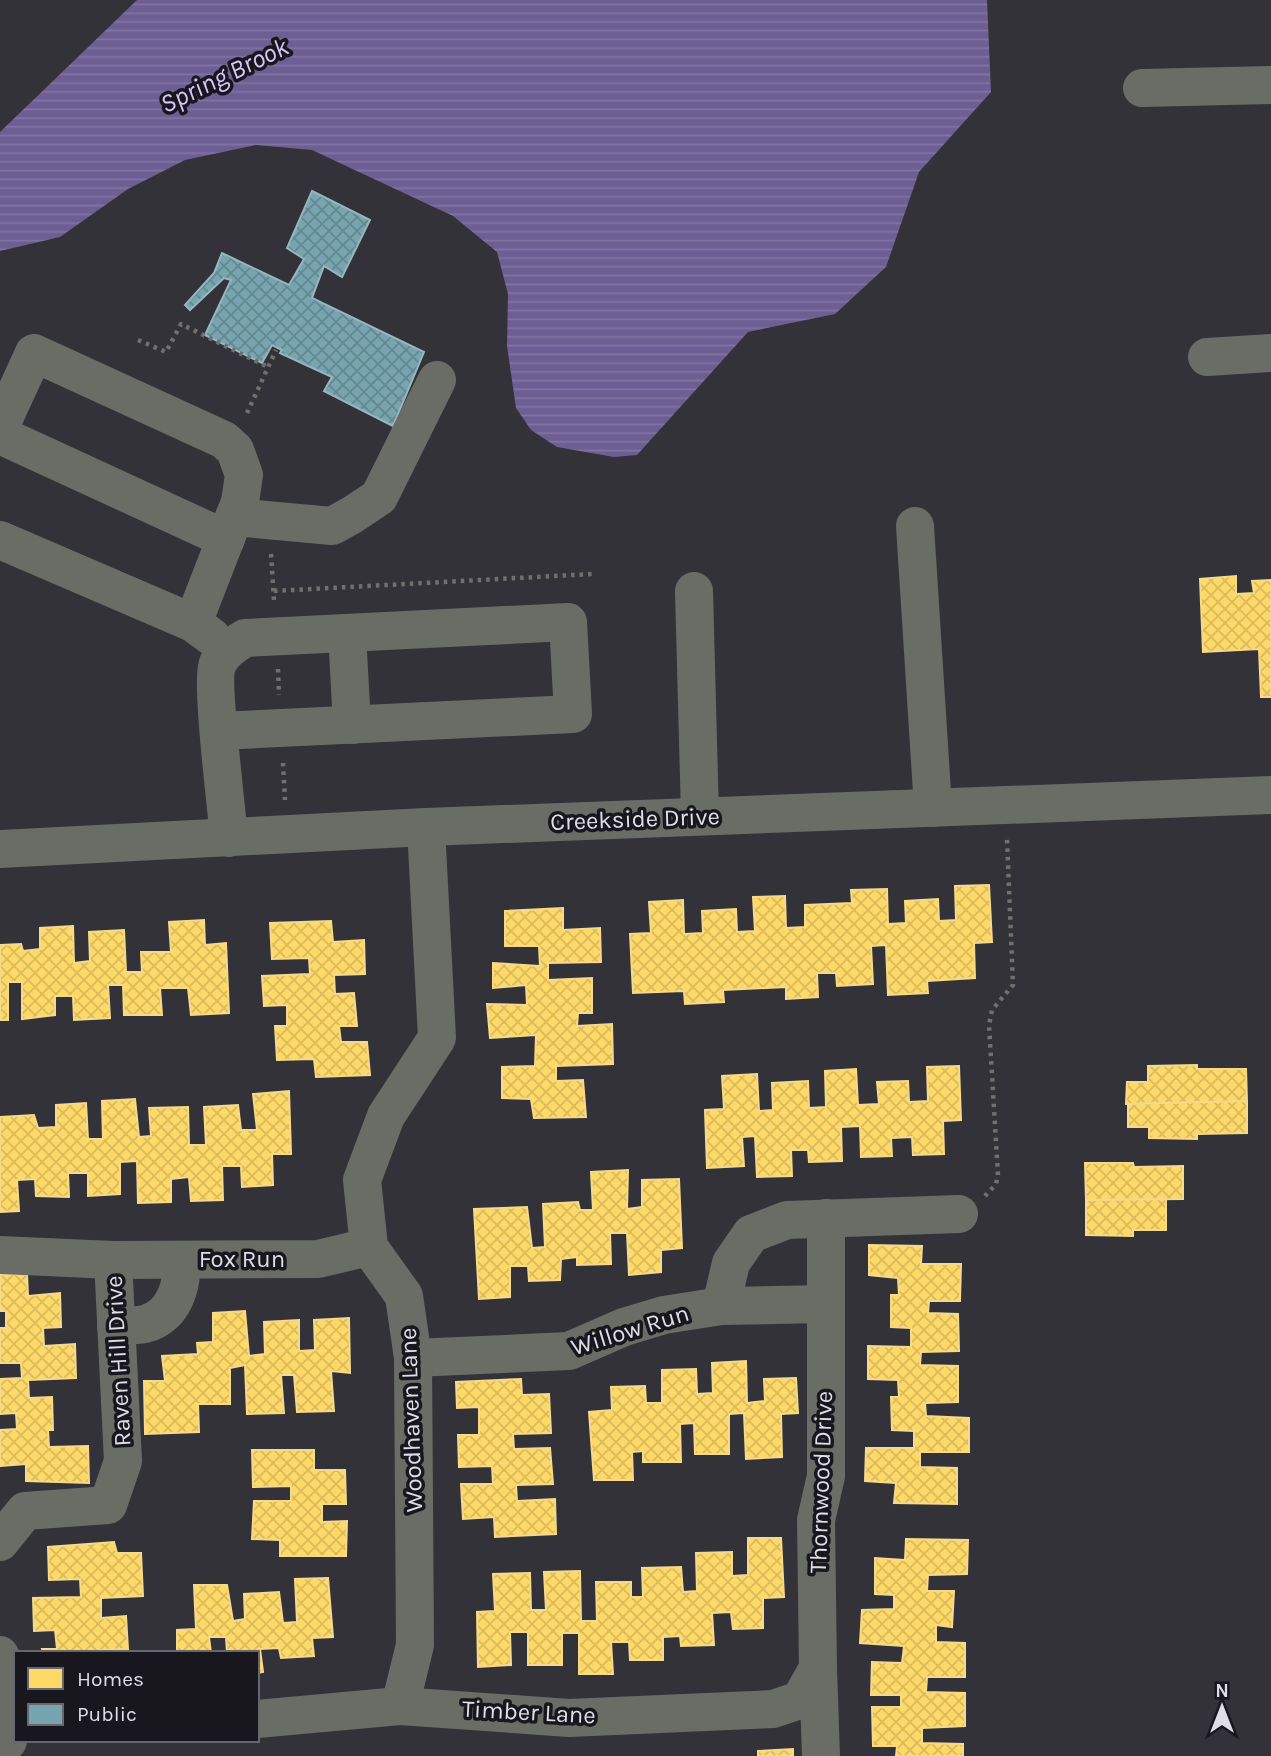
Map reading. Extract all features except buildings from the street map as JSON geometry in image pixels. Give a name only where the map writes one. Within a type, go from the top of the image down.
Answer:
[{"type":"street","points":[[1142,88],[1271,85]]},
{"type":"street","points":[[0,427],[34,353],[224,440],[235,450],[244,475],[240,502],[193,622]]},
{"type":"street","points":[[1207,357],[1271,354]]},
{"type":"street","points":[[0,435],[230,528],[332,526],[379,496],[437,380]]},
{"type":"street","points":[[915,526],[933,808]]},
{"type":"street","points":[[0,541],[193,622],[227,650]]},
{"type":"street","points":[[694,591],[700,816]]},
{"type":"street","points":[[219,731],[573,714],[568,622],[246,638],[227,650],[216,666],[219,731],[229,838]]},
{"type":"street","points":[[347,633],[352,725]]},
{"type":"street","name":"Creekside Drive","points":[[0,849],[426,827],[1271,795]]},
{"type":"street","name":"Woodhaven Lane","points":[[400,1706],[415,1644],[413,1357],[404,1296],[369,1247],[362,1180],[386,1116],[437,1038],[426,827]]},
{"type":"street","name":"Willow Run","points":[[721,1306],[731,1263],[751,1234],[787,1220],[959,1214]]},
{"type":"street","name":"Thornwood Drive","points":[[821,1748],[797,1692],[816,1520],[826,1476],[825,1218]]},
{"type":"street","name":"Fox Run","points":[[0,1255],[113,1260],[318,1259],[369,1247]]},
{"type":"street","name":"Raven Hill Drive","points":[[0,1542],[24,1511],[108,1505],[123,1461],[113,1260]]},
{"type":"street","points":[[116,1326],[146,1324],[167,1311],[177,1293],[182,1276],[181,1260]]},
{"type":"street","name":"Willow Run","points":[[413,1357],[569,1351],[624,1327],[664,1315],[721,1306],[824,1304]]},
{"type":"street","points":[[0,1656],[8,1741]]},
{"type":"street","points":[[797,1692],[800,1718],[821,1748]]},
{"type":"street","name":"Timber Lane","points":[[259,1719],[400,1706],[569,1718],[797,1692]]},
{"type":"path","points":[[138,340],[166,352],[181,324],[268,367]]},
{"type":"path","points":[[274,591],[592,574]]},
{"type":"path","points":[[959,1214],[969,1204],[984,1197],[996,1184],[998,1175],[989,1025],[992,1010],[1013,985],[1005,805]]},
{"type":"water","name":"Spring Brook","points":[[137,0],[987,0],[991,92],[919,172],[886,267],[835,314],[748,332],[637,455],[614,457],[557,447],[531,430],[516,408],[507,346],[508,294],[497,252],[453,216],[312,150],[256,145],[185,160],[128,189],[60,237],[0,251],[0,132]]}]
